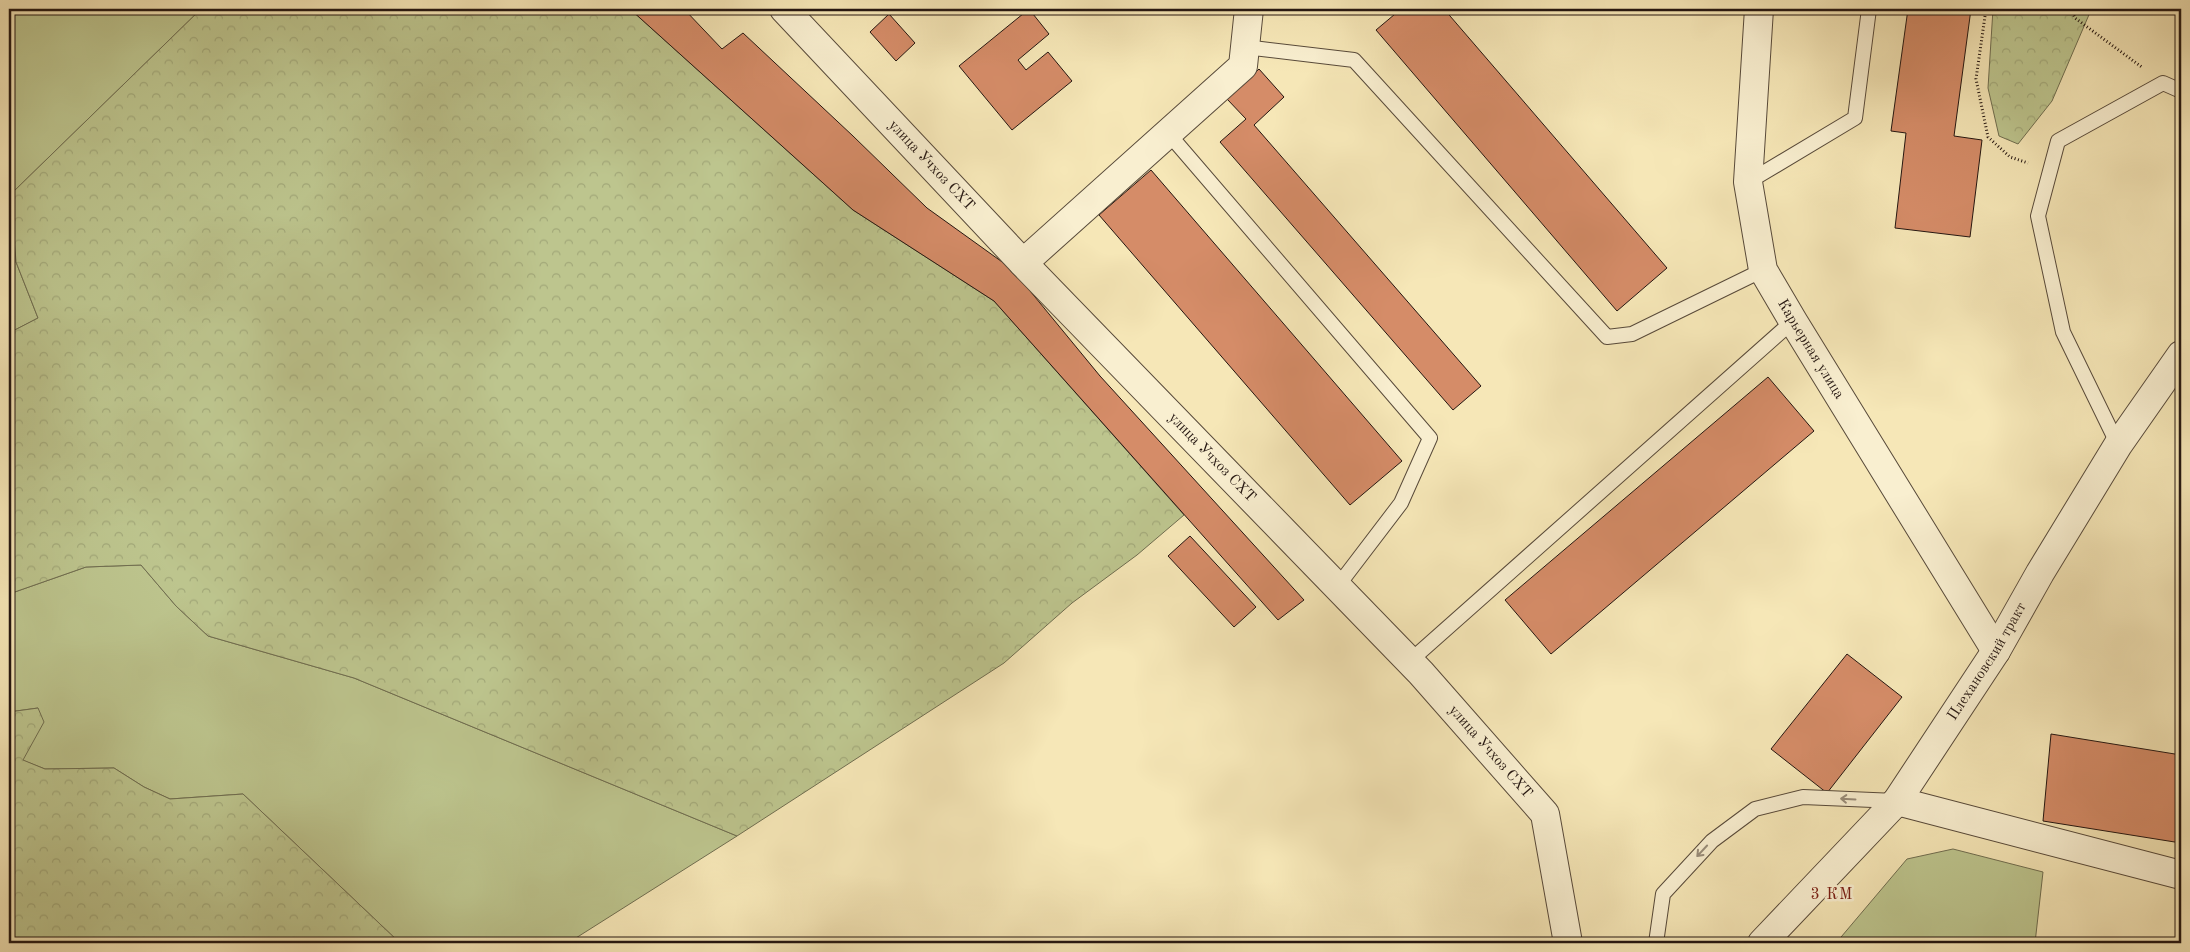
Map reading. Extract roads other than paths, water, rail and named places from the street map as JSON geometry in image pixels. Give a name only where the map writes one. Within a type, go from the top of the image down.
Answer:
[{"type":"street","name":"улица Учхоз СХТ","points":[[784,9],[1023,263],[1410,661],[1545,814],[1568,943]]},
{"type":"street","points":[[1023,263],[1243,66],[1249,9]]},
{"type":"street","name":"Карьерная улица","points":[[1759,9],[1748,182],[1764,270],[1793,321],[1996,651]]},
{"type":"street","name":"Плехановский тракт","points":[[1762,943],[1897,801],[1996,651],[2040,572],[2118,445],[2181,354]]},
{"type":"street","points":[[1897,801],[2181,875]]},
{"type":"lane","points":[[1748,182],[1854,118],[1869,9]]},
{"type":"lane","points":[[1245,47],[1354,60],[1607,337],[1632,334],[1764,270]]},
{"type":"lane","points":[[2118,445],[2063,332],[2038,216],[2058,141],[2163,83],[2181,91]]},
{"type":"lane","points":[[1168,133],[1430,438],[1401,503],[1337,587]]},
{"type":"lane","points":[[1410,661],[1793,321]]},
{"type":"lane","points":[[1656,943],[1663,894],[1712,841],[1755,809],[1803,797],[1897,801]]},
{"type":"district","name":"3 КМ","points":[[1832,895]]}]
